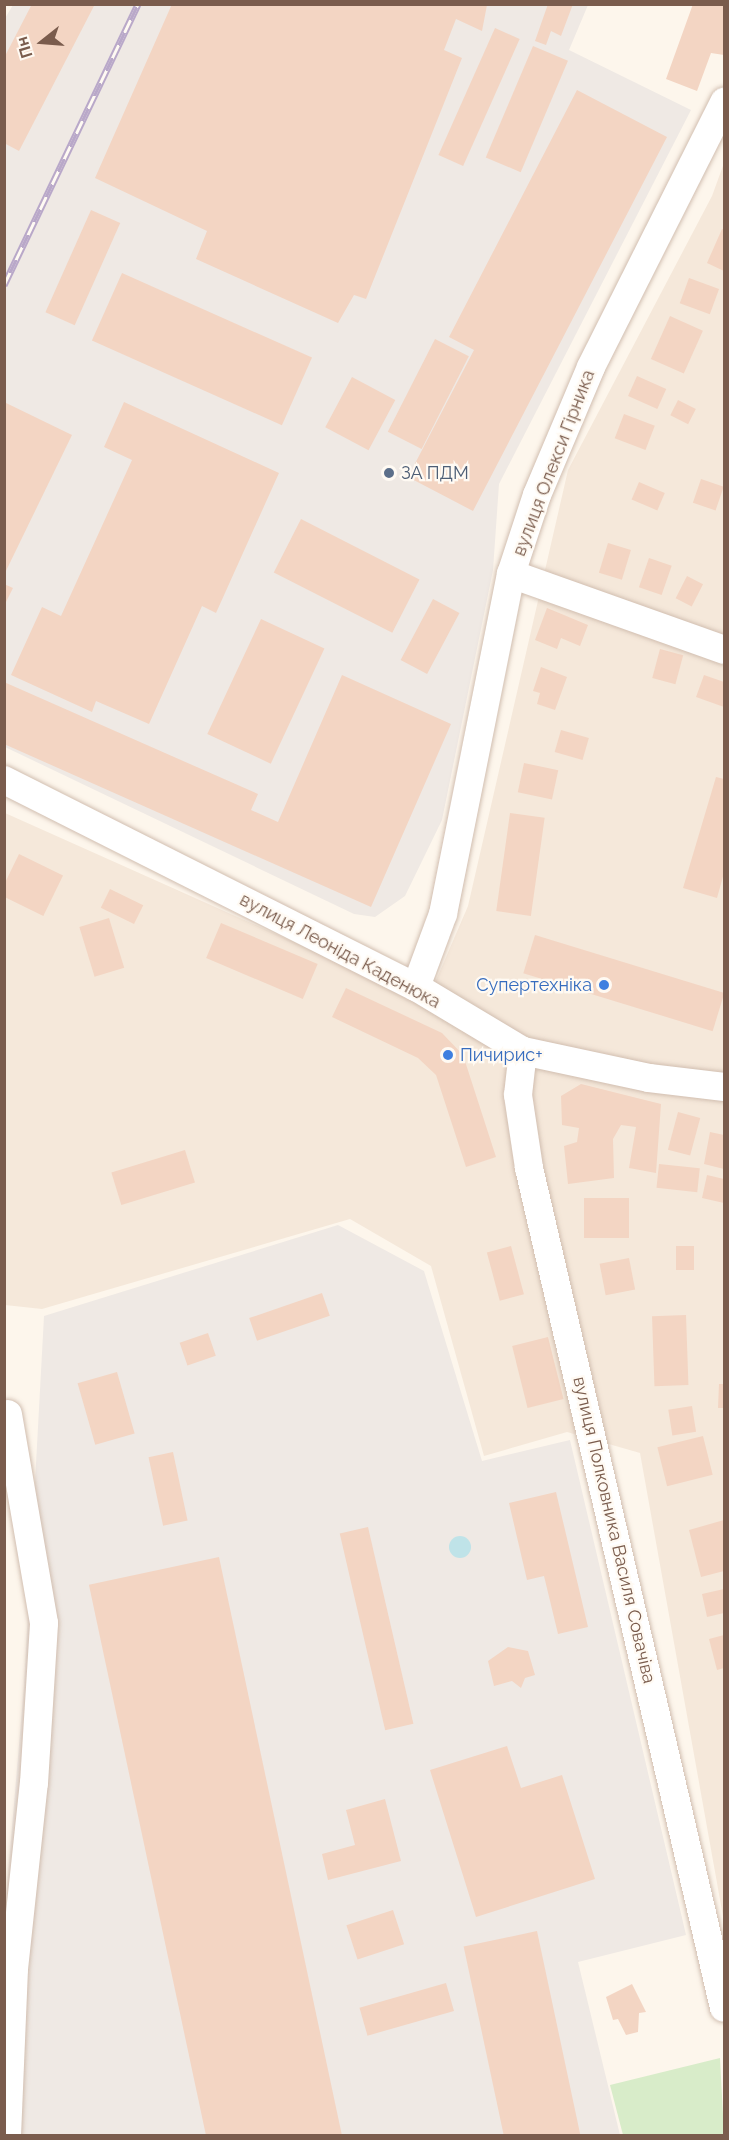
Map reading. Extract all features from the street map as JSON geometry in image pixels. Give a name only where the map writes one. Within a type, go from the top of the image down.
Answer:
[{"type":"street","name":"вулиця Олекси Гірника","points":[[416,987],[443,914],[511,574],[591,367],[724,102]]},
{"type":"street","points":[[511,574],[724,650]]},
{"type":"street","name":"вулиця Леоніда Каденюка","points":[[4,780],[416,987],[523,1051],[649,1078],[724,1087]]},
{"type":"street","name":"вулиця Полковника Василя Совачіва","points":[[523,1051],[518,1095],[529,1168],[714,1912],[724,2008]]},
{"type":"street","points":[[8,1414],[44,1623],[34,1783],[14,1969],[8,2136]]},
{"type":"shaded area","points":[[13,5],[588,5],[569,50],[691,110],[499,484],[493,570],[442,820],[405,896],[375,917],[354,914],[5,747],[4,20]]},
{"type":"shaded area","points":[[724,163],[724,1922],[640,1453],[567,1432],[484,1456],[431,1266],[350,1219],[42,1309],[5,1305],[5,813],[412,995],[434,985],[468,906],[568,470],[712,196]]},
{"type":"shaded area","points":[[338,1225],[424,1271],[482,1461],[570,1440],[686,1935],[578,1962],[620,2135],[5,2136],[5,1910],[24,1686],[44,1316]]},
{"type":"green space","points":[[720,2058],[724,2135],[623,2135],[610,2085]]},
{"type":"water","points":[[460,1536],[468,1539],[471,1547],[468,1555],[460,1558],[452,1555],[449,1547],[452,1539]]},
{"type":"building","points":[[32,4],[95,4],[19,151],[4,143],[4,58]]},
{"type":"building","points":[[172,4],[487,5],[482,31],[456,19],[444,50],[462,58],[366,299],[354,295],[338,323],[196,259],[207,231],[95,178]]},
{"type":"building","points":[[548,4],[573,4],[561,36],[551,31],[546,45],[535,41]]},
{"type":"building","points":[[693,4],[724,4],[724,55],[711,53],[697,91],[666,79]]},
{"type":"building","points":[[495,28],[520,39],[463,166],[438,155]]},
{"type":"building","points":[[533,46],[568,61],[521,172],[486,157]]},
{"type":"building","points":[[577,90],[667,137],[473,511],[408,477],[474,350],[449,337]]},
{"type":"building","points":[[91,210],[120,223],[75,325],[45,312]]},
{"type":"building","points":[[722,229],[724,230],[724,271],[707,263]]},
{"type":"building","points":[[122,273],[312,358],[282,425],[92,341]]},
{"type":"building","points":[[689,278],[719,289],[710,314],[680,303]]},
{"type":"building","points":[[670,316],[703,331],[684,374],[651,359]]},
{"type":"building","points":[[435,339],[469,356],[422,449],[388,432]]},
{"type":"building","points":[[637,376],[666,389],[657,409],[628,396]]},
{"type":"building","points":[[352,377],[395,400],[369,450],[325,427]]},
{"type":"building","points":[[678,400],[696,409],[688,424],[670,415]]},
{"type":"building","points":[[4,402],[72,435],[4,575]]},
{"type":"building","points":[[124,402],[279,473],[216,613],[202,606],[149,724],[96,701],[92,712],[11,675],[42,607],[61,616],[132,460],[104,447]]},
{"type":"building","points":[[624,414],[655,426],[645,450],[615,438]]},
{"type":"building","points":[[701,479],[724,487],[716,510],[693,503]]},
{"type":"building","points":[[639,482],[665,493],[657,510],[632,499]]},
{"type":"building","points":[[301,519],[420,579],[392,633],[274,572]]},
{"type":"building","points":[[608,543],[631,550],[622,580],[599,573]]},
{"type":"building","points":[[649,558],[672,566],[662,595],[639,587]]},
{"type":"building","points":[[687,576],[703,584],[692,606],[676,598]]},
{"type":"building","points":[[4,584],[13,588],[4,606]]},
{"type":"building","points":[[433,599],[459,613],[427,674],[401,660]]},
{"type":"building","points":[[547,608],[588,625],[580,646],[561,638],[557,649],[535,640]]},
{"type":"building","points":[[261,619],[324,649],[271,764],[207,734]]},
{"type":"building","points":[[660,649],[683,655],[675,684],[652,678]]},
{"type":"building","points":[[541,667],[567,677],[555,710],[537,704],[540,693],[533,691]]},
{"type":"building","points":[[342,675],[451,724],[371,907],[4,744],[4,682],[258,794],[251,810],[278,822]]},
{"type":"building","points":[[704,675],[724,682],[724,707],[696,697]]},
{"type":"building","points":[[561,730],[589,738],[583,760],[555,752]]},
{"type":"building","points":[[524,763],[558,770],[552,800],[518,792]]},
{"type":"building","points":[[716,777],[724,779],[724,873],[717,898],[683,888]]},
{"type":"building","points":[[510,813],[545,818],[531,916],[496,911]]},
{"type":"building","points":[[19,854],[63,875],[43,916],[4,897],[4,885]]},
{"type":"building","points":[[110,889],[143,905],[134,924],[101,908]]},
{"type":"building","points":[[109,918],[124,968],[95,977],[79,927]]},
{"type":"building","points":[[221,923],[318,964],[303,999],[206,958]]},
{"type":"building","points":[[535,935],[724,993],[713,1031],[523,973]]},
{"type":"building","points":[[346,988],[442,1033],[463,1055],[496,1157],[466,1167],[436,1075],[418,1058],[332,1017]]},
{"type":"building","points":[[581,1084],[661,1104],[656,1173],[629,1168],[636,1127],[621,1125],[613,1139],[614,1178],[568,1184],[564,1146],[577,1142],[579,1128],[562,1125],[561,1096]]},
{"type":"building","points":[[678,1112],[700,1118],[690,1156],[668,1150]]},
{"type":"building","points":[[710,1132],[724,1135],[724,1169],[704,1164]]},
{"type":"building","points":[[185,1150],[195,1183],[121,1205],[111,1173]]},
{"type":"building","points":[[659,1164],[700,1168],[697,1192],[656,1188]]},
{"type":"building","points":[[707,1175],[724,1179],[724,1203],[702,1198]]},
{"type":"building","points":[[584,1198],[629,1198],[629,1238],[584,1238]]},
{"type":"building","points":[[511,1246],[524,1294],[500,1301],[487,1252]]},
{"type":"building","points":[[676,1246],[694,1246],[694,1270],[676,1270]]},
{"type":"building","points":[[629,1258],[635,1289],[606,1295],[600,1264]]},
{"type":"building","points":[[322,1293],[330,1316],[257,1341],[249,1318]]},
{"type":"building","points":[[686,1315],[688,1385],[654,1386],[652,1316]]},
{"type":"building","points":[[208,1333],[216,1356],[187,1365],[180,1343]]},
{"type":"building","points":[[548,1337],[563,1399],[528,1408],[512,1346]]},
{"type":"building","points":[[117,1372],[135,1434],[95,1445],[78,1383]]},
{"type":"building","points":[[719,1384],[724,1384],[724,1408],[718,1408]]},
{"type":"building","points":[[692,1406],[696,1432],[672,1435],[668,1410]]},
{"type":"building","points":[[703,1436],[713,1475],[667,1486],[657,1447]]},
{"type":"building","points":[[173,1452],[188,1520],[163,1526],[149,1457]]},
{"type":"building","points":[[556,1492],[588,1627],[558,1634],[544,1576],[527,1580],[509,1503]]},
{"type":"building","points":[[724,1520],[724,1571],[701,1577],[689,1530]]},
{"type":"building","points":[[368,1527],[413,1724],[385,1730],[340,1534]]},
{"type":"building","points":[[219,1557],[342,2136],[206,2136],[89,1585]]},
{"type":"building","points":[[724,1589],[724,1613],[707,1617],[702,1594]]},
{"type":"building","points":[[724,1635],[724,1668],[717,1670],[709,1639]]},
{"type":"building","points":[[508,1647],[528,1651],[535,1675],[525,1678],[521,1688],[512,1681],[494,1686],[488,1661]]},
{"type":"building","points":[[507,1746],[521,1788],[562,1775],[595,1879],[476,1917],[430,1770]]},
{"type":"building","points":[[385,1799],[401,1861],[328,1880],[322,1854],[355,1845],[346,1810]]},
{"type":"building","points":[[393,1910],[404,1944],[358,1959],[346,1925]]},
{"type":"building","points":[[537,1931],[580,2135],[504,2136],[464,1947]]},
{"type":"building","points":[[446,1983],[454,2011],[367,2036],[359,2008]]},
{"type":"building","points":[[632,1984],[646,2012],[639,2013],[638,2032],[626,2035],[618,2019],[613,2020],[606,1997]]},
{"type":"railway","points":[[4,285],[138,4]]},
{"type":"place","name":"ЗА ПДМ","points":[[389,473]]},
{"type":"place","name":"Супертехніка","points":[[604,985]]},
{"type":"place","name":"Пичирис+","points":[[448,1055]]}]
